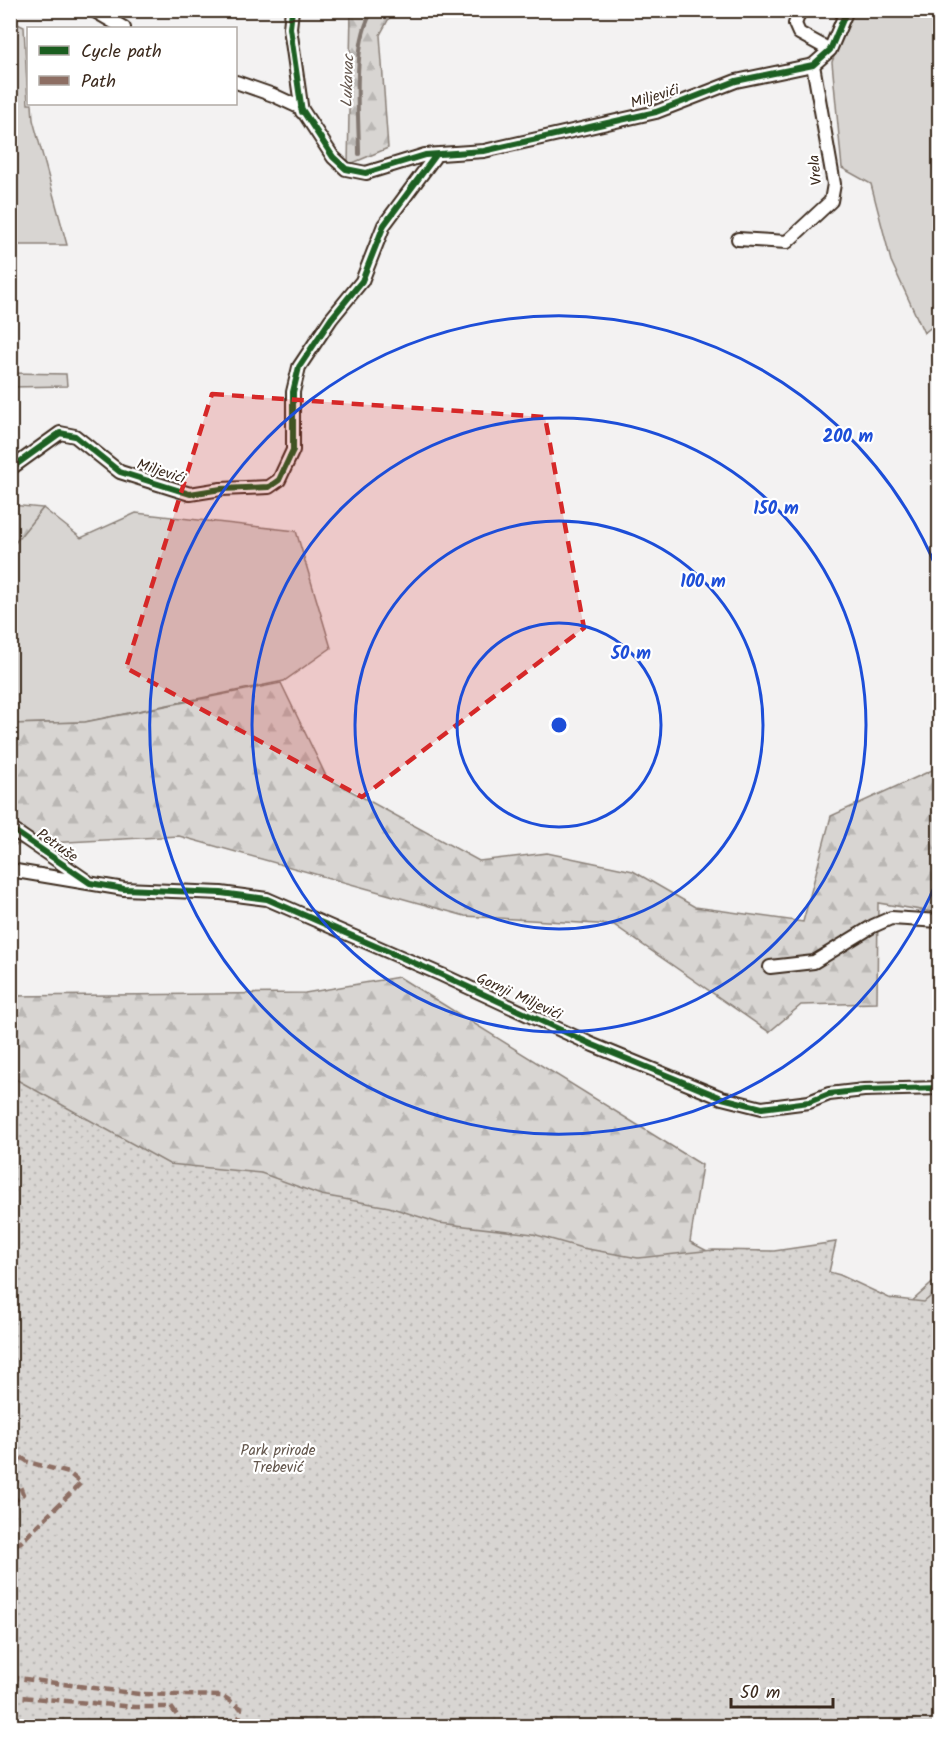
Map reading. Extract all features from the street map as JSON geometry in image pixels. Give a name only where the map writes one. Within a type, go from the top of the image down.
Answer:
[{"type":"street","points":[[93,10],[122,27]]},
{"type":"street","points":[[292,10],[290,28],[302,111]]},
{"type":"street","points":[[800,10],[795,24],[799,33],[830,50]]},
{"type":"street","name":"Miljevići","points":[[237,82],[273,95],[302,111],[333,157],[351,172],[366,173],[411,159],[484,151],[656,112],[736,81],[813,65],[830,50],[847,10]]},
{"type":"street","name":"Vrela","points":[[738,239],[787,242],[831,201],[834,184],[813,65]]},
{"type":"street","name":"Miljevići","points":[[10,469],[60,433],[75,436],[120,472],[190,494],[221,489],[269,487],[279,480],[293,450],[293,392],[299,367],[331,319],[362,281],[384,225],[436,155]]},
{"type":"street","name":"Petruše","points":[[10,828],[90,883]]},
{"type":"street","name":"Gornji Miljevići","points":[[10,870],[124,889],[221,893],[267,899],[442,975],[592,1045],[722,1098],[762,1108],[809,1102],[828,1094],[864,1090],[939,1088]]},
{"type":"street","points":[[770,967],[814,962],[873,926],[891,918],[939,921]]},
{"type":"highlighted area","points":[[212,394],[545,417],[584,628],[362,797],[126,668]]},
{"type":"green space","points":[[351,10],[393,11],[380,35],[388,148],[348,165]]},
{"type":"green space","points":[[851,11],[939,11],[937,102],[940,104],[939,321],[924,333],[891,261],[871,184],[842,168],[832,62]]},
{"type":"green space","points":[[11,21],[24,27],[27,105],[32,105],[33,120],[67,245],[11,245]]},
{"type":"green space","points":[[11,373],[66,374],[67,386],[11,387]]},
{"type":"green space","points":[[10,505],[43,508],[11,548]]},
{"type":"green space","points":[[43,508],[81,538],[136,513],[296,531],[331,648],[284,681],[85,722],[11,724],[10,548]]},
{"type":"green space","points":[[281,683],[327,778],[479,861],[547,853],[633,871],[695,907],[803,922],[831,816],[939,767],[939,913],[878,903],[877,1003],[801,1005],[769,1032],[614,925],[465,916],[179,836],[11,845],[11,724],[85,722]]},
{"type":"green space","name":"Park prirode Trebević","points":[[399,977],[702,1165],[690,1242],[830,1315],[899,1313],[939,1277],[939,1726],[11,1726],[10,996],[305,993]]},
{"type":"green space","name":"Park prirode Trebević","points":[[10,1076],[169,1164],[261,1173],[321,1195],[389,1207],[439,1223],[533,1234],[582,1248],[638,1258],[713,1250],[774,1251],[836,1242],[829,1272],[889,1298],[924,1302],[935,1293],[936,1278],[939,1278],[939,1726],[11,1726]]},
{"type":"waterway","name":"Lukavac","points":[[359,154],[359,60],[366,24],[373,10]]},
{"type":"marked path","points":[[10,1450],[28,1462],[69,1473],[81,1483],[21,1542],[10,1547]]},
{"type":"marked path","points":[[10,1480],[19,1484],[23,1494],[10,1505]]},
{"type":"marked path","points":[[10,1677],[139,1694],[223,1696],[241,1708],[238,1726]]},
{"type":"marked path","points":[[10,1696],[135,1707],[171,1707],[181,1721],[173,1726]]},
{"type":"cycle path","points":[[292,10],[290,28],[302,112]]},
{"type":"cycle path","points":[[301,108],[333,157],[346,169],[366,173],[425,155],[484,151],[656,112],[736,81],[813,65],[830,50],[847,10]]},
{"type":"cycle path","points":[[10,469],[60,433],[75,436],[120,472],[190,494],[221,489],[269,487],[279,480],[293,450],[293,392],[299,367],[331,319],[362,281],[384,225],[436,155]]},
{"type":"cycle path","points":[[10,828],[90,883],[124,889],[221,893],[267,899],[442,975],[593,1045],[722,1098],[762,1108],[809,1102],[829,1094],[864,1090],[940,1088]]}]
